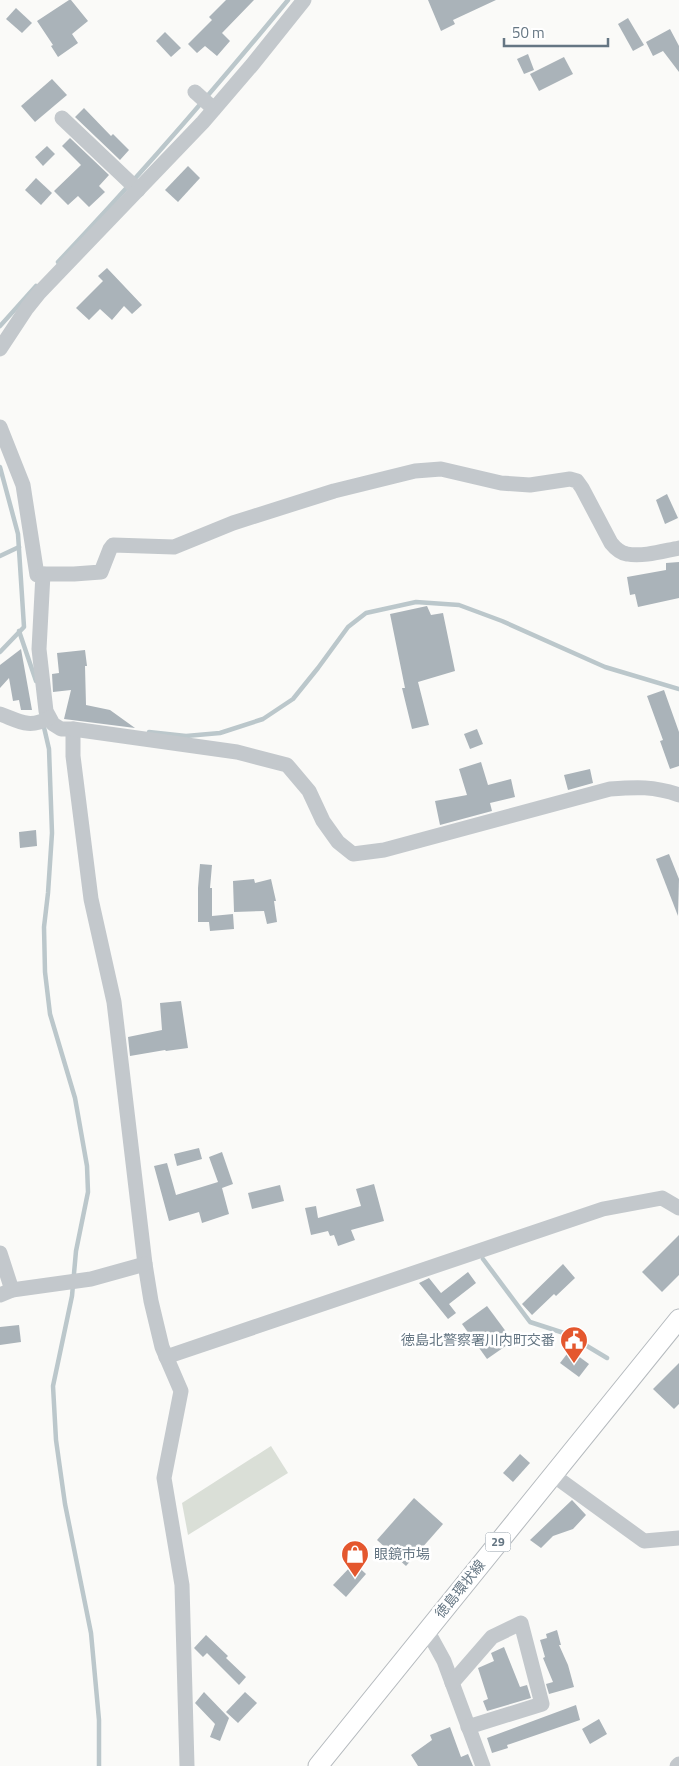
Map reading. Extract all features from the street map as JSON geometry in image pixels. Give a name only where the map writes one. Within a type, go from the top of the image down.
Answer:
[{"type":"main road","name":"徳島環状線","points":[[318,1766],[679,1319]]},
{"type":"street","points":[[0,349],[39,293],[214,109],[304,0]]},
{"type":"street","points":[[195,92],[214,109]]},
{"type":"street","points":[[62,118],[138,190]]},
{"type":"street","points":[[0,428],[23,485],[37,574],[101,572],[113,545],[174,547],[232,523],[334,491],[394,475],[441,469],[483,479],[530,485],[570,479],[576,481],[582,488],[610,543],[617,551],[626,554],[638,554],[679,548]]},
{"type":"street","points":[[43,574],[39,649],[46,711],[43,721]]},
{"type":"street","points":[[0,714],[29,725],[43,721],[61,729],[73,729],[237,752],[287,765],[309,791],[323,821],[338,842],[353,854],[384,850],[610,789],[642,786],[662,789],[679,795]]},
{"type":"street","points":[[73,729],[73,756],[91,898],[114,1002],[151,1301],[166,1356],[181,1391],[164,1478],[182,1586],[187,1766]]},
{"type":"street","points":[[166,1356],[603,1210],[662,1198],[679,1208]]},
{"type":"street","points":[[0,1252],[6,1292],[91,1279],[145,1264]]},
{"type":"street","points":[[552,1475],[644,1541],[679,1538]]},
{"type":"street","points":[[452,1683],[492,1637],[521,1623],[542,1704],[468,1726]]},
{"type":"street","points":[[427,1630],[444,1661],[482,1766]]},
{"type":"shaded area","points":[[271,1446],[288,1473],[188,1535],[182,1503]]},
{"type":"building","points":[[69,0],[88,21],[72,34],[78,43],[58,57],[51,46],[53,45],[37,21]]},
{"type":"building","points":[[226,0],[254,0],[222,33],[230,41],[217,56],[205,46],[197,53],[188,44],[212,20],[209,17]]},
{"type":"building","points":[[428,0],[496,0],[453,20],[455,24],[441,31]]},
{"type":"building","points":[[16,8],[32,23],[22,33],[6,19]]},
{"type":"building","points":[[628,18],[644,45],[633,51],[618,24]]},
{"type":"building","points":[[670,29],[679,46],[679,72],[663,51],[653,56],[646,42]]},
{"type":"building","points":[[165,32],[181,48],[171,57],[156,41]]},
{"type":"building","points":[[528,54],[534,70],[524,74],[517,59]]},
{"type":"building","points":[[564,57],[573,74],[539,91],[530,74]]},
{"type":"building","points":[[52,79],[67,95],[35,122],[21,106]]},
{"type":"building","points":[[84,108],[111,136],[113,134],[129,150],[120,160],[75,117]]},
{"type":"building","points":[[70,138],[109,175],[99,186],[105,192],[89,207],[78,196],[68,205],[54,191],[81,165],[62,146]]},
{"type":"building","points":[[47,146],[55,154],[43,166],[35,157]]},
{"type":"building","points":[[188,166],[200,178],[178,202],[165,190]]},
{"type":"building","points":[[36,178],[52,193],[41,205],[25,190]]},
{"type":"building","points":[[107,268],[142,305],[132,314],[124,306],[112,320],[100,309],[89,320],[76,308],[103,281],[98,276]]},
{"type":"building","points":[[667,494],[678,518],[665,524],[656,500]]},
{"type":"building","points":[[679,562],[679,598],[638,607],[635,594],[630,595],[627,577],[666,570],[666,563]]},
{"type":"building","points":[[427,606],[431,615],[443,613],[455,671],[418,682],[429,725],[412,729],[402,688],[405,688],[390,614]]},
{"type":"building","points":[[21,649],[32,710],[21,710],[19,700],[13,701],[9,678],[0,688],[0,665]]},
{"type":"building","points":[[85,650],[87,666],[85,666],[86,705],[110,710],[135,728],[64,719],[71,690],[53,692],[52,674],[59,673],[57,653]]},
{"type":"building","points":[[664,690],[679,732],[679,766],[670,769],[660,741],[663,740],[647,696]]},
{"type":"building","points":[[477,729],[483,744],[470,749],[464,734]]},
{"type":"building","points":[[481,762],[488,785],[511,779],[515,797],[490,803],[492,811],[440,825],[435,801],[467,795],[459,769]]},
{"type":"building","points":[[590,769],[593,783],[568,790],[564,775]]},
{"type":"building","points":[[36,830],[37,846],[20,848],[19,832]]},
{"type":"building","points":[[669,854],[679,879],[678,916],[656,859]]},
{"type":"building","points":[[200,864],[212,865],[210,888],[212,888],[212,916],[233,914],[234,929],[210,931],[209,922],[198,922]]},
{"type":"building","points":[[254,879],[255,883],[271,879],[276,901],[274,901],[277,922],[267,924],[264,911],[234,912],[233,881]]},
{"type":"building","points":[[181,1001],[188,1048],[130,1056],[128,1037],[162,1030],[160,1003]]},
{"type":"building","points":[[199,1148],[202,1159],[177,1166],[174,1154]]},
{"type":"building","points":[[222,1152],[233,1184],[222,1188],[229,1214],[202,1223],[199,1212],[169,1221],[154,1166],[167,1163],[176,1195],[218,1182],[209,1157]]},
{"type":"building","points":[[374,1184],[384,1221],[351,1230],[355,1240],[338,1246],[334,1235],[330,1236],[328,1231],[311,1235],[305,1208],[316,1206],[318,1218],[361,1206],[356,1189]]},
{"type":"building","points":[[280,1185],[284,1201],[252,1209],[248,1193]]},
{"type":"building","points":[[679,1235],[679,1275],[662,1292],[642,1272]]},
{"type":"building","points":[[563,1264],[575,1278],[556,1296],[554,1294],[532,1315],[522,1304]]},
{"type":"building","points":[[468,1272],[476,1283],[449,1304],[456,1313],[448,1319],[419,1283],[429,1278],[441,1293]]},
{"type":"building","points":[[487,1306],[513,1341],[487,1359],[462,1324]]},
{"type":"building","points":[[19,1325],[21,1342],[0,1345],[0,1327]]},
{"type":"building","name":"徳島北警察署川内町交番","points":[[570,1350],[589,1364],[579,1377],[560,1363]]},
{"type":"building","points":[[679,1363],[679,1404],[674,1409],[653,1389]]},
{"type":"building","points":[[520,1454],[530,1463],[513,1482],[503,1473]]},
{"type":"building","points":[[414,1498],[443,1524],[406,1566],[377,1540]]},
{"type":"building","points":[[572,1500],[586,1515],[573,1529],[553,1536],[541,1548],[530,1540]]},
{"type":"building","points":[[354,1563],[366,1574],[346,1597],[333,1585]]},
{"type":"building","points":[[557,1630],[561,1645],[559,1645],[568,1665],[574,1687],[549,1694],[546,1684],[553,1682],[543,1658],[545,1657],[540,1640],[547,1638],[546,1634]]},
{"type":"building","points":[[206,1635],[246,1677],[239,1685],[207,1653],[203,1657],[194,1648]]},
{"type":"building","points":[[504,1647],[520,1687],[527,1685],[531,1698],[487,1711],[483,1701],[488,1699],[478,1668],[494,1661],[491,1653]]},
{"type":"building","points":[[204,1692],[229,1718],[220,1741],[210,1737],[215,1724],[195,1703]]},
{"type":"building","points":[[245,1692],[257,1703],[238,1723],[226,1712]]},
{"type":"building","points":[[576,1705],[580,1720],[507,1745],[508,1748],[492,1753],[487,1738]]},
{"type":"building","points":[[599,1719],[607,1734],[590,1744],[582,1729]]},
{"type":"building","points":[[450,1727],[461,1757],[468,1754],[473,1766],[418,1766],[411,1755],[432,1740],[430,1735]]},
{"type":"waterway","points":[[58,262],[175,133],[288,0]]},
{"type":"waterway","points":[[0,326],[36,286]]},
{"type":"waterway","points":[[0,467],[18,534],[24,627],[0,652]]},
{"type":"waterway","points":[[0,556],[19,547]]},
{"type":"waterway","points":[[149,732],[186,736],[220,733],[263,719],[293,699],[348,627],[366,613],[416,602],[459,605],[502,621],[605,667],[679,689]]},
{"type":"waterway","points":[[19,631],[36,681]]},
{"type":"waterway","points":[[43,723],[49,749],[52,833],[44,927],[45,972],[50,1014],[75,1098],[87,1166],[88,1192],[76,1251],[72,1296],[53,1386],[56,1440],[65,1504],[91,1633],[99,1720],[99,1766]]},
{"type":"waterway","points":[[483,1259],[530,1322],[567,1334],[607,1358]]},
{"type":"place","name":"徳島北警察署川内町交番","points":[[574,1364]]},
{"type":"place","name":"眼鏡市場","points":[[355,1578]]}]
